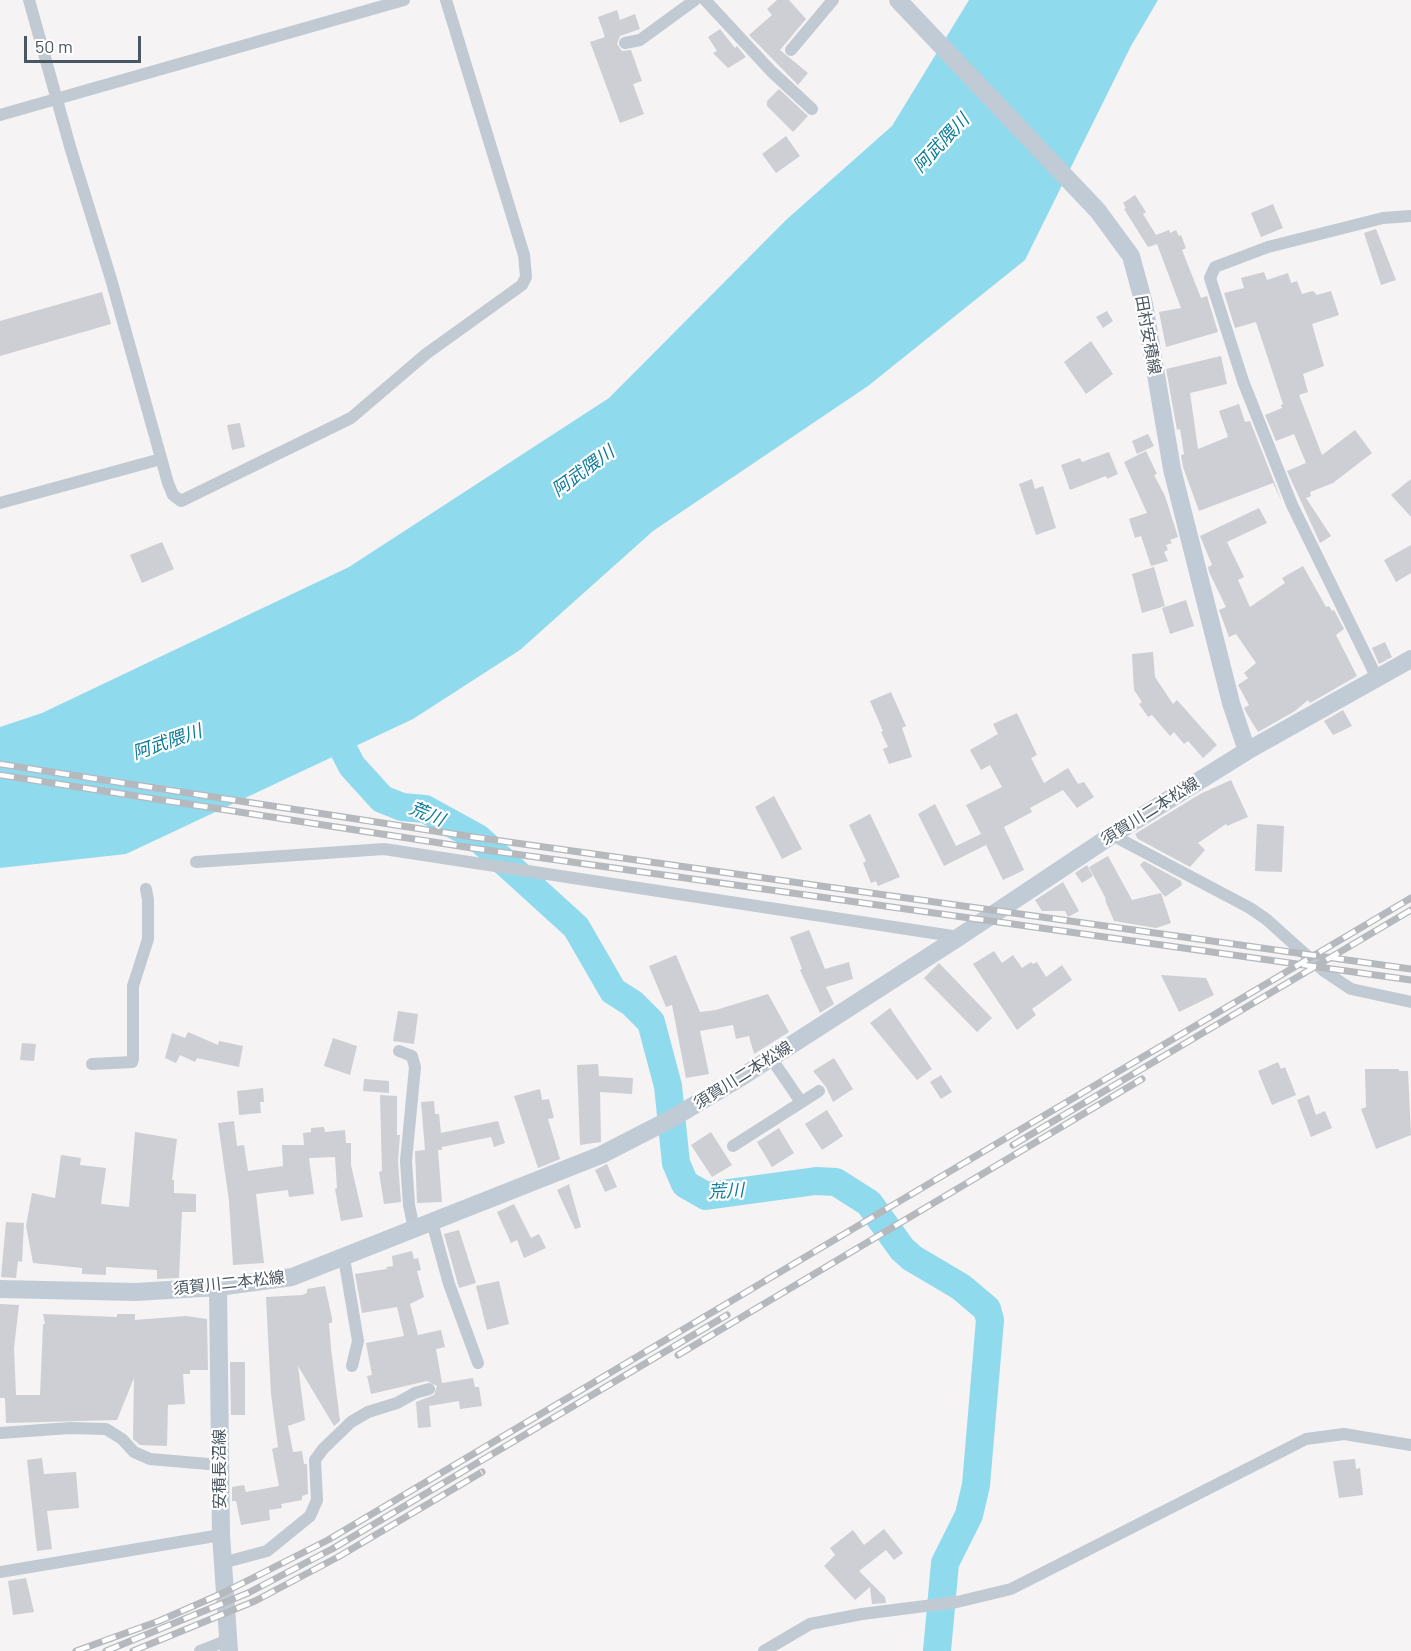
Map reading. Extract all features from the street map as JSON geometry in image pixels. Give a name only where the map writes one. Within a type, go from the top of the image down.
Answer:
[{"type":"main road","name":"田村安積線","points":[[898,0],[1079,190],[1124,243],[1137,275],[1172,469],[1231,702],[1247,751]]},
{"type":"main road","name":"須賀川二本松線","points":[[0,1289],[95,1292],[219,1287],[292,1277],[601,1155],[671,1119],[771,1058],[1112,835],[1247,751],[1411,659]]},
{"type":"main road","name":"安積長沼線","points":[[219,1287],[221,1535],[229,1645]]},
{"type":"street","points":[[29,0],[170,491],[181,501],[360,412],[426,354],[522,285],[526,277],[524,255],[446,0]]},
{"type":"street","points":[[0,115],[404,0]]},
{"type":"street","points":[[625,43],[640,40],[695,0]]},
{"type":"street","points":[[705,0],[771,71],[812,109]]},
{"type":"street","points":[[791,50],[833,0]]},
{"type":"street","points":[[1377,678],[1292,506],[1243,381],[1210,278],[1215,267],[1268,247],[1383,218],[1411,216]]},
{"type":"street","points":[[0,503],[161,459]]},
{"type":"street","points":[[1112,835],[1250,908],[1266,919],[1317,965],[1351,989],[1411,1002]]},
{"type":"street","points":[[196,862],[384,849],[959,937]]},
{"type":"street","points":[[92,1064],[132,1062],[134,1059],[133,986],[148,939],[146,889]]},
{"type":"street","points":[[399,1051],[407,1052],[412,1056],[415,1067],[406,1161],[409,1206],[414,1229]]},
{"type":"street","points":[[771,1058],[801,1102]]},
{"type":"street","points":[[733,1146],[819,1090]]},
{"type":"street","points":[[432,1222],[449,1284],[478,1363]]},
{"type":"street","points":[[344,1258],[358,1341],[352,1366]]},
{"type":"street","points":[[222,1563],[267,1551],[310,1516],[316,1500],[315,1460],[322,1449],[351,1422],[368,1412],[397,1403],[415,1393],[429,1389]]},
{"type":"street","points":[[0,1433],[70,1428],[106,1429],[122,1439],[134,1452],[150,1459],[220,1465]]},
{"type":"street","points":[[764,1651],[810,1624],[862,1614],[957,1602],[1011,1589],[1305,1439],[1344,1434],[1411,1445]]},
{"type":"street","points":[[0,1572],[221,1535]]},
{"type":"street","points":[[200,1651],[229,1645]]},
{"type":"water","name":"阿武隈川","points":[[969,0],[1158,0],[1131,46],[1025,260],[868,386],[653,531],[520,650],[413,719],[126,854],[0,868],[0,727],[42,713],[349,567],[609,398],[786,220],[892,126]]},
{"type":"building","points":[[777,0],[789,0],[806,19],[780,50],[808,73],[798,85],[749,35],[772,15],[767,9]]},
{"type":"building","points":[[617,10],[620,20],[635,14],[640,29],[620,36],[617,44],[622,51],[631,50],[642,81],[633,84],[644,114],[620,123],[590,42],[605,37],[598,17]]},
{"type":"building","points":[[720,29],[735,48],[737,46],[746,57],[728,68],[713,53],[717,51],[708,37]]},
{"type":"building","points":[[779,89],[808,116],[793,132],[767,106],[767,101]]},
{"type":"building","points":[[786,136],[800,156],[776,173],[762,154]]},
{"type":"building","points":[[1135,195],[1146,212],[1143,214],[1156,235],[1176,230],[1179,236],[1181,235],[1186,248],[1182,250],[1201,298],[1207,296],[1218,332],[1166,347],[1159,312],[1181,308],[1157,244],[1148,247],[1124,209],[1126,208],[1123,203]]},
{"type":"building","points":[[1273,204],[1283,228],[1261,237],[1251,213]]},
{"type":"building","points":[[1376,229],[1396,280],[1381,285],[1364,233]]},
{"type":"building","points":[[1264,272],[1267,280],[1288,273],[1291,283],[1297,281],[1302,294],[1313,291],[1317,295],[1331,291],[1339,315],[1312,324],[1324,366],[1303,374],[1308,392],[1299,395],[1322,455],[1355,430],[1372,453],[1333,483],[1310,492],[1311,496],[1306,498],[1331,536],[1320,543],[1287,471],[1306,463],[1294,434],[1276,441],[1265,415],[1282,408],[1283,404],[1256,322],[1235,328],[1224,293],[1244,288],[1241,278]]},
{"type":"building","points":[[102,292],[111,324],[0,356],[0,321]]},
{"type":"building","points":[[1107,311],[1113,321],[1103,328],[1096,317]]},
{"type":"building","points":[[1091,341],[1113,374],[1086,394],[1064,362]]},
{"type":"building","points":[[1221,356],[1227,384],[1190,393],[1198,449],[1228,437],[1219,411],[1239,404],[1245,422],[1250,421],[1282,502],[1273,483],[1199,511],[1183,467],[1181,455],[1184,454],[1180,429],[1177,430],[1166,369]]},
{"type":"building","points":[[240,423],[245,447],[232,450],[227,425]]},
{"type":"building","points":[[1148,434],[1154,446],[1137,454],[1132,441]]},
{"type":"building","points":[[1146,451],[1157,474],[1154,475],[1165,496],[1178,537],[1170,540],[1172,543],[1166,545],[1168,550],[1164,552],[1168,561],[1151,566],[1141,536],[1135,538],[1129,519],[1147,513],[1124,462]]},
{"type":"building","points":[[1109,452],[1118,474],[1107,479],[1106,476],[1070,490],[1061,465],[1080,458],[1082,462]]},
{"type":"building","points":[[1032,479],[1035,489],[1043,486],[1056,528],[1036,535],[1019,484]]},
{"type":"building","points":[[1411,479],[1411,517],[1391,495]]},
{"type":"building","points":[[1259,508],[1267,523],[1227,542],[1244,577],[1238,580],[1250,607],[1285,583],[1282,578],[1303,566],[1326,607],[1329,606],[1332,611],[1334,610],[1344,629],[1336,635],[1357,676],[1310,703],[1308,700],[1295,711],[1258,732],[1244,708],[1249,705],[1238,685],[1248,678],[1244,673],[1256,663],[1236,634],[1229,637],[1219,610],[1226,607],[1209,572],[1208,567],[1212,565],[1200,536]]},
{"type":"building","points":[[162,542],[174,569],[142,583],[130,555]]},
{"type":"building","points":[[1411,545],[1411,573],[1396,582],[1384,560]]},
{"type":"building","points":[[1154,567],[1165,606],[1142,613],[1132,574]]},
{"type":"building","points":[[1186,600],[1194,626],[1170,634],[1162,608]]},
{"type":"building","points":[[1385,642],[1392,657],[1379,664],[1372,648]]},
{"type":"building","points":[[1153,652],[1155,677],[1173,704],[1177,700],[1217,745],[1203,758],[1188,741],[1184,744],[1174,732],[1170,736],[1152,715],[1148,717],[1139,704],[1142,702],[1134,690],[1132,654]]},
{"type":"building","points":[[891,692],[906,726],[902,728],[912,757],[889,764],[883,749],[888,747],[870,701]]},
{"type":"building","points":[[1343,710],[1352,726],[1333,735],[1324,721]]},
{"type":"building","points":[[1017,713],[1037,755],[1031,758],[1044,783],[1068,768],[1078,784],[1084,782],[1094,797],[1077,808],[1063,790],[1030,808],[1032,812],[1004,827],[1024,870],[1003,880],[986,845],[944,866],[918,814],[935,804],[956,846],[981,834],[966,805],[1002,787],[990,765],[981,770],[970,750],[998,734],[993,724]]},
{"type":"building","points":[[1231,780],[1248,817],[1227,826],[1226,824],[1198,843],[1205,850],[1190,867],[1138,839],[1135,834],[1200,794]]},
{"type":"building","points":[[774,796],[802,849],[782,859],[755,807]]},
{"type":"building","points":[[870,814],[900,877],[878,886],[876,881],[871,883],[863,863],[866,861],[849,825]]},
{"type":"building","points":[[1257,824],[1284,826],[1282,872],[1255,871]]},
{"type":"building","points":[[1108,856],[1132,900],[1161,893],[1171,923],[1156,928],[1114,921],[1106,899],[1089,867]]},
{"type":"building","points":[[1144,861],[1181,881],[1182,885],[1165,897],[1140,865]]},
{"type":"building","points":[[1087,865],[1093,876],[1082,883],[1075,873]]},
{"type":"building","points":[[1063,882],[1079,911],[1068,917],[1065,911],[1042,911],[1035,900]]},
{"type":"building","points":[[809,930],[825,969],[849,962],[853,979],[826,987],[834,1004],[820,1013],[800,970],[802,969],[790,937]]},
{"type":"building","points":[[994,951],[1002,963],[1013,955],[1022,968],[1031,962],[1033,964],[1037,962],[1046,977],[1062,965],[1072,980],[1032,1009],[1036,1015],[1017,1030],[973,964]]},
{"type":"building","points":[[676,955],[700,1012],[716,1010],[768,994],[789,1032],[754,1054],[749,1036],[736,1039],[733,1025],[700,1031],[709,1074],[686,1078],[672,1005],[666,1007],[649,966]]},
{"type":"building","points":[[939,963],[992,1018],[977,1032],[924,978]]},
{"type":"building","points":[[1161,975],[1206,978],[1214,995],[1179,1012]]},
{"type":"building","points":[[890,1008],[932,1069],[917,1080],[870,1023]]},
{"type":"building","points":[[398,1011],[418,1014],[414,1044],[393,1041]]},
{"type":"building","points":[[188,1032],[218,1045],[219,1041],[243,1046],[239,1067],[197,1058],[195,1062],[180,1055],[176,1063],[165,1058],[172,1033],[185,1038]]},
{"type":"building","points":[[333,1038],[357,1046],[350,1075],[324,1066]]},
{"type":"building","points":[[22,1043],[36,1044],[34,1061],[20,1060]]},
{"type":"building","points":[[834,1058],[853,1089],[833,1102],[826,1087],[813,1071]]},
{"type":"building","points":[[1278,1062],[1281,1069],[1285,1067],[1296,1095],[1272,1105],[1258,1071]]},
{"type":"building","points":[[598,1064],[599,1076],[633,1078],[632,1094],[600,1092],[601,1142],[580,1145],[577,1065]]},
{"type":"building","points":[[1365,1069],[1408,1071],[1411,1135],[1376,1149],[1361,1109],[1366,1107]]},
{"type":"building","points":[[941,1075],[952,1092],[941,1099],[930,1082]]},
{"type":"building","points":[[364,1079],[389,1081],[389,1093],[363,1091]]},
{"type":"building","points":[[263,1088],[264,1102],[260,1102],[261,1113],[239,1115],[237,1091]]},
{"type":"building","points":[[540,1089],[542,1100],[549,1099],[554,1118],[548,1119],[560,1159],[538,1168],[514,1096]]},
{"type":"building","points":[[380,1095],[397,1096],[397,1135],[400,1135],[398,1162],[401,1202],[384,1204],[379,1172],[382,1171]]},
{"type":"building","points":[[1309,1095],[1316,1115],[1325,1111],[1332,1128],[1311,1137],[1297,1100]]},
{"type":"building","points":[[434,1101],[435,1114],[439,1114],[441,1133],[498,1121],[505,1143],[494,1147],[491,1137],[442,1147],[442,1150],[438,1150],[442,1202],[417,1203],[415,1151],[425,1150],[421,1102]]},
{"type":"building","points":[[827,1110],[843,1136],[822,1150],[805,1124]]},
{"type":"building","points":[[234,1121],[237,1146],[244,1145],[248,1171],[283,1166],[282,1145],[304,1145],[303,1133],[311,1132],[311,1128],[324,1127],[325,1132],[345,1130],[346,1143],[351,1143],[351,1165],[363,1217],[341,1221],[335,1189],[337,1188],[335,1157],[309,1158],[314,1194],[289,1197],[288,1190],[256,1194],[264,1263],[233,1265],[229,1201],[218,1123]]},
{"type":"building","points":[[779,1128],[794,1153],[772,1167],[757,1142]]},
{"type":"building","points":[[135,1132],[177,1139],[172,1180],[174,1180],[174,1193],[196,1194],[196,1212],[182,1212],[179,1278],[157,1279],[157,1270],[106,1267],[106,1275],[82,1274],[82,1268],[33,1263],[26,1226],[32,1193],[55,1198],[61,1155],[81,1158],[80,1165],[106,1168],[101,1204],[129,1207]]},
{"type":"building","points":[[711,1132],[732,1165],[712,1177],[691,1145]]},
{"type":"building","points":[[607,1164],[617,1187],[605,1192],[595,1170]]},
{"type":"building","points":[[569,1184],[581,1227],[575,1229],[557,1190]]},
{"type":"building","points":[[514,1204],[531,1238],[539,1234],[546,1248],[524,1258],[517,1240],[511,1243],[497,1212]]},
{"type":"building","points":[[6,1222],[24,1223],[22,1262],[18,1261],[16,1278],[1,1277]]},
{"type":"building","points":[[459,1230],[476,1283],[459,1288],[444,1234]]},
{"type":"building","points":[[412,1251],[414,1259],[418,1258],[421,1270],[417,1271],[424,1297],[410,1304],[418,1335],[441,1330],[445,1347],[436,1349],[442,1383],[473,1378],[475,1387],[479,1387],[482,1406],[460,1409],[459,1401],[429,1406],[431,1427],[418,1428],[416,1402],[434,1395],[437,1386],[427,1381],[371,1394],[367,1376],[372,1375],[366,1343],[404,1336],[397,1307],[362,1313],[355,1274],[387,1269],[386,1267],[393,1266],[392,1256]]},
{"type":"building","points":[[499,1281],[509,1324],[487,1330],[476,1286]]},
{"type":"building","points":[[325,1286],[332,1318],[332,1323],[329,1323],[340,1421],[334,1426],[298,1366],[305,1420],[288,1426],[293,1452],[302,1451],[304,1464],[307,1464],[308,1494],[302,1496],[302,1500],[281,1504],[282,1508],[269,1510],[270,1520],[241,1525],[236,1501],[232,1501],[232,1487],[244,1485],[246,1492],[279,1486],[272,1449],[278,1447],[271,1394],[266,1297],[302,1295],[307,1293],[307,1289]]},
{"type":"building","points":[[0,1304],[19,1305],[14,1348],[16,1395],[40,1395],[43,1324],[45,1324],[43,1314],[117,1317],[117,1314],[135,1314],[135,1320],[186,1316],[207,1319],[208,1370],[190,1370],[190,1374],[183,1374],[185,1404],[168,1405],[167,1446],[140,1445],[133,1439],[134,1378],[117,1420],[6,1423],[5,1398],[0,1398]]},
{"type":"building","points":[[230,1362],[245,1362],[245,1415],[231,1415]]},
{"type":"building","points":[[42,1458],[44,1474],[76,1472],[79,1508],[47,1511],[52,1549],[37,1551],[27,1460]]},
{"type":"building","points":[[1355,1459],[1356,1469],[1360,1468],[1363,1495],[1339,1498],[1333,1461]]},
{"type":"building","points":[[884,1529],[903,1553],[894,1560],[886,1550],[859,1571],[885,1597],[886,1603],[872,1604],[870,1587],[855,1600],[824,1566],[835,1555],[830,1548],[853,1530],[864,1545]]},
{"type":"building","points":[[26,1578],[34,1612],[13,1615],[8,1581]]},
{"type":"waterway","name":"荒川","points":[[326,716],[352,766],[382,799],[402,807],[425,809],[478,838],[576,927],[613,991],[632,1003],[651,1022],[668,1086],[676,1163],[685,1184],[706,1196],[816,1181],[836,1182],[869,1203],[902,1249],[912,1258],[961,1287],[987,1309],[990,1320],[976,1485],[969,1515],[945,1563],[937,1651]]},
{"type":"railway","points":[[0,764],[473,837],[1411,969]]},
{"type":"railway","points":[[0,775],[472,848],[1411,980]]},
{"type":"railway","points":[[76,1651],[159,1621],[223,1593],[328,1540],[1411,898]]},
{"type":"railway","points":[[1013,1145],[1411,910]]},
{"type":"railway","points":[[678,1355],[1142,1079]]},
{"type":"railway","points":[[106,1651],[248,1593],[332,1549],[727,1315]]},
{"type":"railway","points":[[133,1651],[255,1601],[338,1557],[482,1472]]}]
